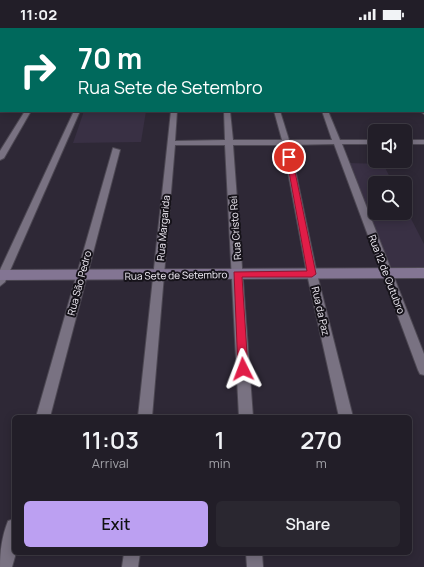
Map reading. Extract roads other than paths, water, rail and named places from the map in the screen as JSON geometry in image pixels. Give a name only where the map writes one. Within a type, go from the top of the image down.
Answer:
[{"type":"street","points":[[0,158],[27,112]]},
{"type":"street","points":[[1,278],[77,112]]},
{"type":"street","name":"Rua Margarida","points":[[145,415],[160,275],[170,143],[174,112]]},
{"type":"street","name":"Rua Cristo Rei","points":[[227,112],[246,415]]},
{"type":"street","name":"Rua da Paz","points":[[277,112],[286,142],[312,274],[346,415]]},
{"type":"street","name":"Rua 12 de Outubro","points":[[325,112],[424,370]]},
{"type":"street","points":[[170,143],[368,142]]},
{"type":"street","points":[[412,142],[424,142]]},
{"type":"street","name":"Rua São Pedro","points":[[44,415],[80,276],[116,150]]},
{"type":"street","name":"Rua Sete de Setembro","points":[[1,278],[424,273]]},
{"type":"street","points":[[4,567],[12,535]]},
{"type":"street","points":[[130,567],[132,555]]},
{"type":"street","points":[[254,555],[255,567]]}]
